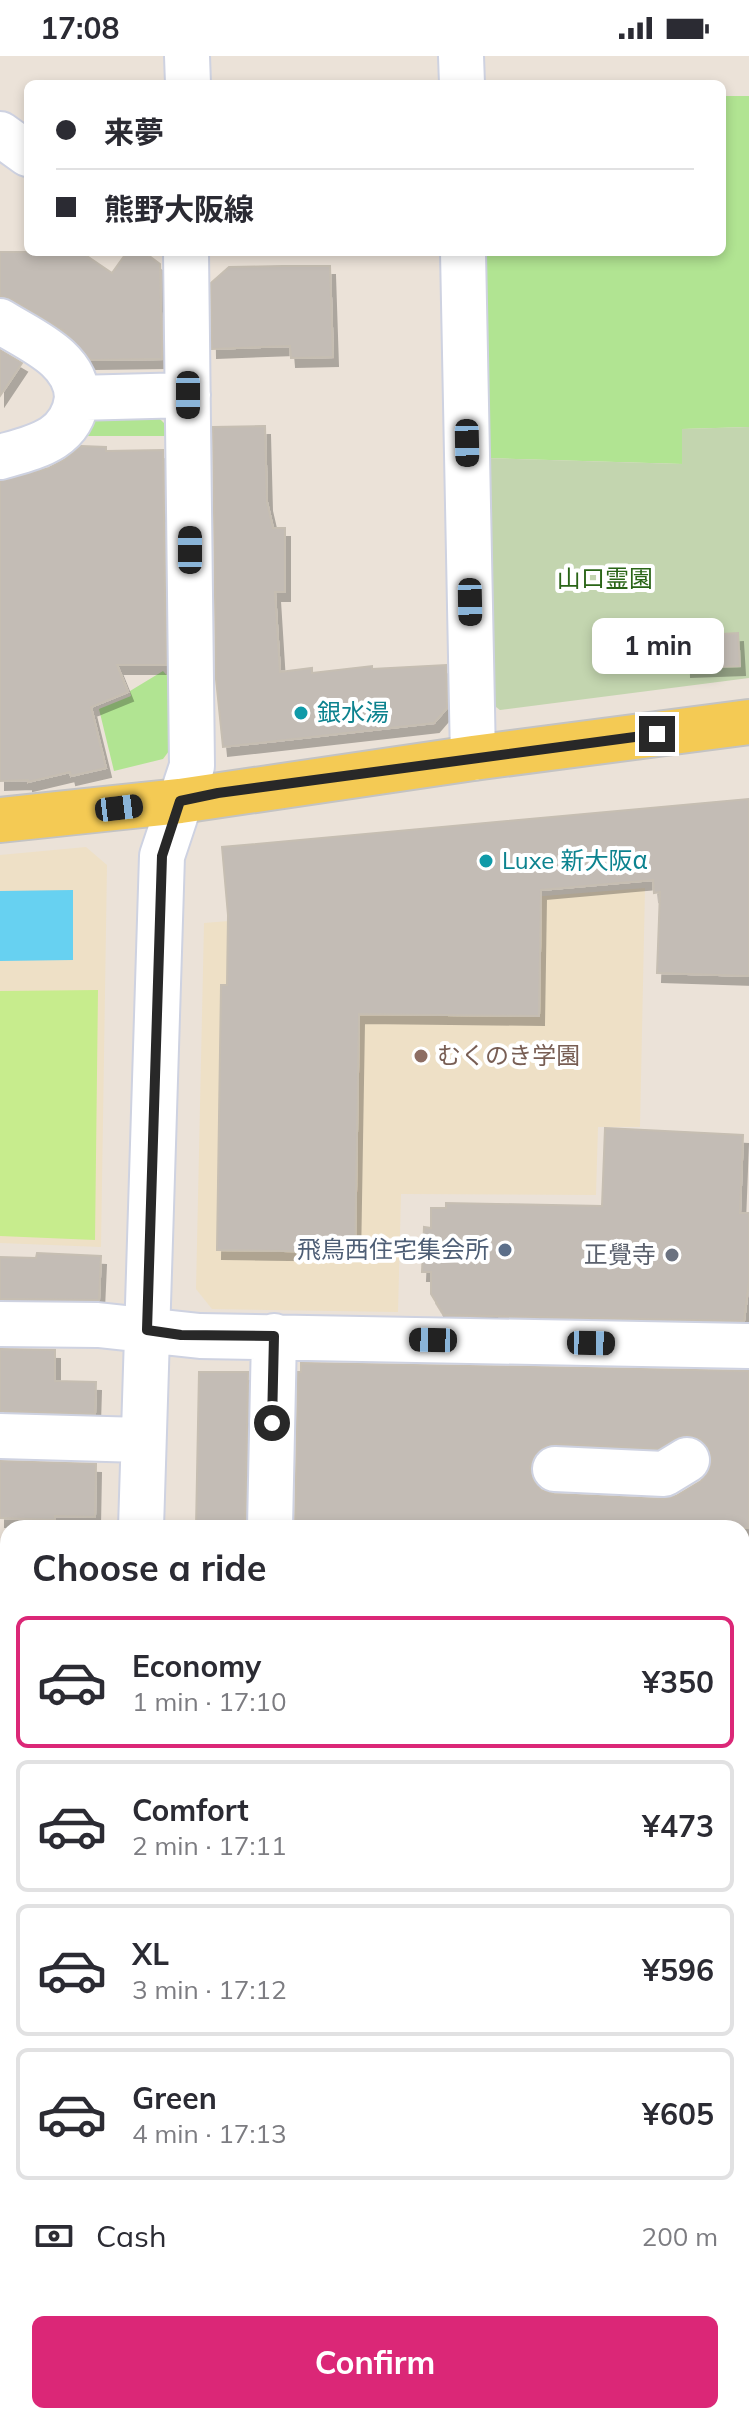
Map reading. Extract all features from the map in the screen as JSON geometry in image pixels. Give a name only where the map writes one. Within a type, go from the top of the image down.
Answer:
[{"type":"main road","points":[[0,820],[180,801],[749,722]]},
{"type":"street","points":[[187,56],[188,80]]},
{"type":"street","points":[[461,56],[462,80]]},
{"type":"street","points":[[0,134],[24,151]]},
{"type":"street","points":[[141,1520],[162,856],[192,766],[186,256]]},
{"type":"street","points":[[463,256],[473,758]]},
{"type":"street","points":[[0,321],[66,365],[74,379],[77,398],[70,422],[63,431],[41,445],[0,457]]},
{"type":"street","points":[[77,398],[188,395]]},
{"type":"street","points":[[0,1324],[98,1325],[181,1335],[749,1346]]},
{"type":"street","points":[[270,1520],[274,1336]]},
{"type":"street","points":[[0,1436],[142,1440]]},
{"type":"street","points":[[555,1469],[664,1474],[687,1460]]},
{"type":"shaded area","points":[[86,847],[107,865],[101,1247],[0,1243],[0,855]]},
{"type":"shaded area","name":"むくのき学園","points":[[645,888],[640,1127],[598,1127],[596,1195],[401,1194],[398,1312],[212,1309],[196,1289],[204,923]]},
{"type":"green space","points":[[726,96],[749,96],[749,427],[682,429],[683,464],[486,458],[483,256],[726,256]]},
{"type":"green space","points":[[154,413],[165,424],[165,436],[82,436],[88,418]]},
{"type":"green space","name":"山口霊園","points":[[749,427],[749,678],[500,710],[488,701],[486,458],[682,464],[682,429]]},
{"type":"green space","points":[[163,671],[170,679],[169,751],[163,759],[114,771],[99,709],[131,696],[130,691]]},
{"type":"green space","points":[[98,990],[95,1240],[0,1236],[0,991]]},
{"type":"water","points":[[73,890],[73,960],[0,961],[0,891]]},
{"type":"building","points":[[0,252],[24,252],[24,256],[87,256],[112,273],[124,256],[149,256],[160,264],[162,359],[91,360],[64,331],[13,300],[0,296]]},
{"type":"building","points":[[330,266],[333,357],[291,358],[290,346],[212,349],[211,283],[229,267]]},
{"type":"building","points":[[0,350],[22,363],[0,396]]},
{"type":"building","points":[[265,426],[267,502],[273,528],[285,528],[285,592],[275,592],[280,672],[312,668],[312,673],[372,666],[372,669],[446,665],[447,708],[434,723],[223,747],[216,679],[213,427]]},
{"type":"building","points":[[81,446],[106,447],[106,451],[163,450],[166,665],[117,665],[128,692],[91,707],[106,768],[71,776],[70,772],[28,782],[0,781],[0,481],[49,468]]},
{"type":"building","points":[[738,633],[740,666],[686,668],[685,636]]},
{"type":"building","points":[[749,799],[749,976],[657,973],[660,892],[654,893],[653,880],[541,890],[539,1016],[359,1014],[355,1252],[217,1250],[221,985],[227,985],[228,915],[222,847]]},
{"type":"building","points":[[605,1128],[743,1135],[740,1213],[749,1213],[749,1282],[744,1321],[444,1315],[431,1294],[431,1272],[422,1272],[424,1227],[431,1228],[431,1208],[446,1208],[446,1203],[602,1206]]},
{"type":"building","points":[[37,1253],[101,1256],[99,1300],[0,1299],[0,1257],[36,1258]]},
{"type":"building","points":[[0,1349],[55,1350],[55,1381],[96,1382],[95,1414],[0,1411]]},
{"type":"building","points":[[301,1363],[749,1371],[749,1520],[295,1520],[298,1372],[301,1372]],"holes":[[[687,1435],[700,1439],[708,1446],[712,1460],[708,1473],[701,1481],[676,1496],[663,1499],[554,1494],[541,1490],[533,1480],[530,1467],[534,1456],[544,1447],[556,1444],[658,1449]]]},
{"type":"building","points":[[199,1372],[248,1372],[245,1520],[196,1520]]},
{"type":"building","points":[[0,1461],[96,1464],[95,1517],[55,1516],[55,1520],[0,1518]]},
{"type":"place","name":"銀水湯","points":[[301,713]]},
{"type":"place","name":"Luxe 新大阪α","points":[[486,861]]},
{"type":"place","name":"むくのき学園","points":[[421,1056]]},
{"type":"place","name":"飛鳥西住宅集会所","points":[[505,1250]]},
{"type":"place","name":"正覺寺","points":[[672,1255]]},
{"type":"route","points":[[272,1423],[274,1336],[181,1335],[147,1330],[162,856],[180,801],[218,793],[657,734]]}]
